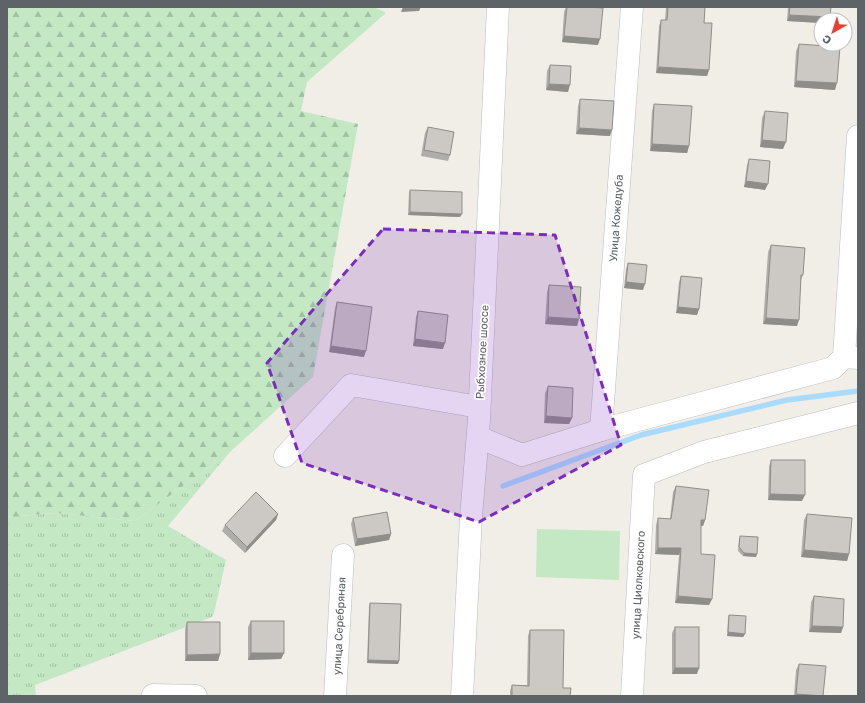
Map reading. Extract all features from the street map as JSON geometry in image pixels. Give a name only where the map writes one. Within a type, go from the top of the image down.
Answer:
[{"type":"street","name":"Рыбхозное шоссе","points":[[462,696],[471,516],[478,437],[498,7]]},
{"type":"street","name":"Улица Кожедуба","points":[[601,430],[632,7]]},
{"type":"street","points":[[478,437],[522,456],[601,430],[833,368],[851,357],[858,136]]},
{"type":"street","points":[[285,456],[351,385],[479,408]]},
{"type":"street","name":"улица Циолковского","points":[[632,696],[644,475],[704,452],[858,413]]},
{"type":"street","name":"улица Серебряная","points":[[335,696],[343,555]]},
{"type":"street","points":[[153,695],[196,696]]},
{"type":"highlighted area","points":[[383,229],[555,235],[621,445],[479,522],[302,463],[267,363]]},
{"type":"green space","points":[[7,7],[374,7],[386,13],[307,82],[301,111],[358,124],[313,377],[230,452],[135,521],[56,513],[7,517]]},
{"type":"green space","points":[[230,452],[168,526],[226,560],[212,617],[35,685],[36,696],[7,696],[7,517],[56,513],[135,521]]},
{"type":"green space","points":[[537,529],[620,531],[619,580],[536,577]]},
{"type":"building","points":[[567,7],[603,8],[600,39],[564,36]]},
{"type":"building","points":[[668,7],[705,7],[704,23],[712,23],[709,70],[658,67],[661,20],[667,20]]},
{"type":"building","points":[[790,7],[831,7],[830,12],[813,12],[813,16],[789,15]]},
{"type":"building","points":[[799,44],[813,45],[813,52],[840,52],[837,83],[796,81]]},
{"type":"building","points":[[550,65],[571,66],[570,85],[549,84]]},
{"type":"building","points":[[580,99],[614,101],[612,130],[579,128]]},
{"type":"building","points":[[654,104],[692,106],[689,146],[652,144]]},
{"type":"building","points":[[765,111],[788,113],[786,142],[762,140]]},
{"type":"building","points":[[428,127],[454,132],[450,155],[424,150]]},
{"type":"building","points":[[749,159],[770,161],[768,184],[746,181]]},
{"type":"building","points":[[410,190],[462,192],[462,214],[410,212]]},
{"type":"building","points":[[771,245],[805,248],[803,275],[801,275],[799,320],[766,318]]},
{"type":"building","points":[[628,263],[647,265],[645,284],[626,282]]},
{"type":"building","points":[[681,276],[702,278],[699,309],[678,307]]},
{"type":"building","points":[[549,285],[581,287],[579,319],[548,317]]},
{"type":"building","points":[[337,302],[372,307],[366,351],[331,346]]},
{"type":"building","points":[[418,311],[448,315],[445,343],[415,339]]},
{"type":"building","points":[[548,386],[573,388],[572,418],[546,416]]},
{"type":"building","points":[[771,460],[805,460],[805,495],[770,494]]},
{"type":"building","points":[[676,486],[709,490],[705,520],[701,520],[701,554],[715,555],[712,599],[678,596],[681,548],[658,548],[658,518],[671,519]]},
{"type":"building","points":[[256,492],[278,514],[247,547],[225,525]]},
{"type":"building","points":[[387,512],[391,534],[357,539],[353,518]]},
{"type":"building","points":[[807,514],[852,518],[849,554],[804,550]]},
{"type":"building","points":[[740,536],[758,537],[757,554],[744,553],[739,547]]},
{"type":"building","points":[[814,596],[844,599],[843,627],[812,626]]},
{"type":"building","points":[[370,603],[401,604],[399,661],[368,660]]},
{"type":"building","points":[[729,615],[746,616],[745,634],[728,632]]},
{"type":"building","points":[[251,621],[284,621],[284,653],[251,653]]},
{"type":"building","points":[[187,622],[220,622],[220,654],[187,655]]},
{"type":"building","points":[[675,627],[699,627],[699,668],[675,668]]},
{"type":"building","points":[[530,630],[564,630],[563,688],[571,688],[570,696],[512,696],[512,685],[529,686]]},
{"type":"building","points":[[799,664],[826,666],[823,696],[796,694]]},
{"type":"waterway","points":[[503,486],[641,435],[787,400],[858,391]]}]
